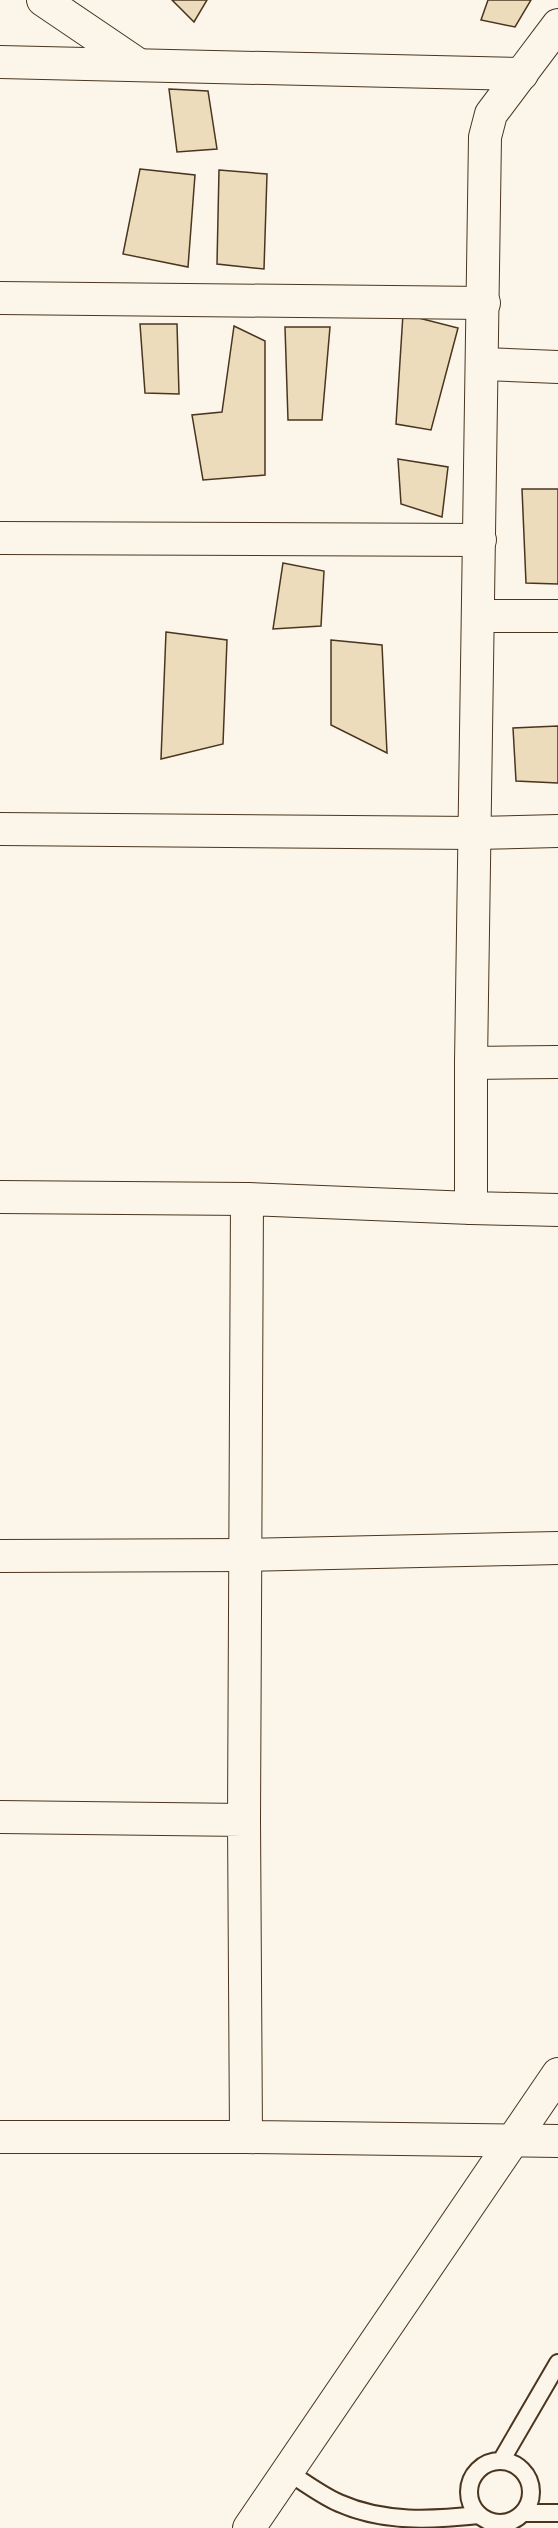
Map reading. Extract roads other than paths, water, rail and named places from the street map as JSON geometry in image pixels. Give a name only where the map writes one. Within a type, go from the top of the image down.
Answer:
[{"type":"street","points":[[44,0],[139,65]]},
{"type":"street","points":[[471,1208],[471,1063],[485,137],[491,114],[558,25]]},
{"type":"street","points":[[0,62],[522,74]]},
{"type":"street","points":[[0,298],[484,303]]},
{"type":"street","points":[[483,364],[558,367]]},
{"type":"street","points":[[0,538],[480,540]]},
{"type":"street","points":[[478,616],[558,616]]},
{"type":"street","points":[[0,829],[475,833],[558,831]]},
{"type":"street","points":[[471,1063],[558,1062]]},
{"type":"street","points":[[0,1197],[247,1199],[558,1210]]},
{"type":"street","points":[[246,2137],[244,1820],[247,1199]]},
{"type":"street","points":[[0,1557],[246,1555],[558,1548]]},
{"type":"street","points":[[0,1816],[244,1820]]},
{"type":"street","points":[[249,2528],[558,2074]]},
{"type":"street","points":[[0,2137],[558,2141]]},
{"type":"lane","points":[[501,2461],[558,2363]]},
{"type":"lane","points":[[288,2472],[338,2503],[379,2516],[422,2520],[479,2515],[496,2523],[516,2519],[524,2512],[529,2503],[530,2482],[525,2473],[516,2466],[501,2461],[486,2464],[473,2478],[470,2497],[479,2515]]},
{"type":"lane","points":[[524,2512],[558,2513]]}]
